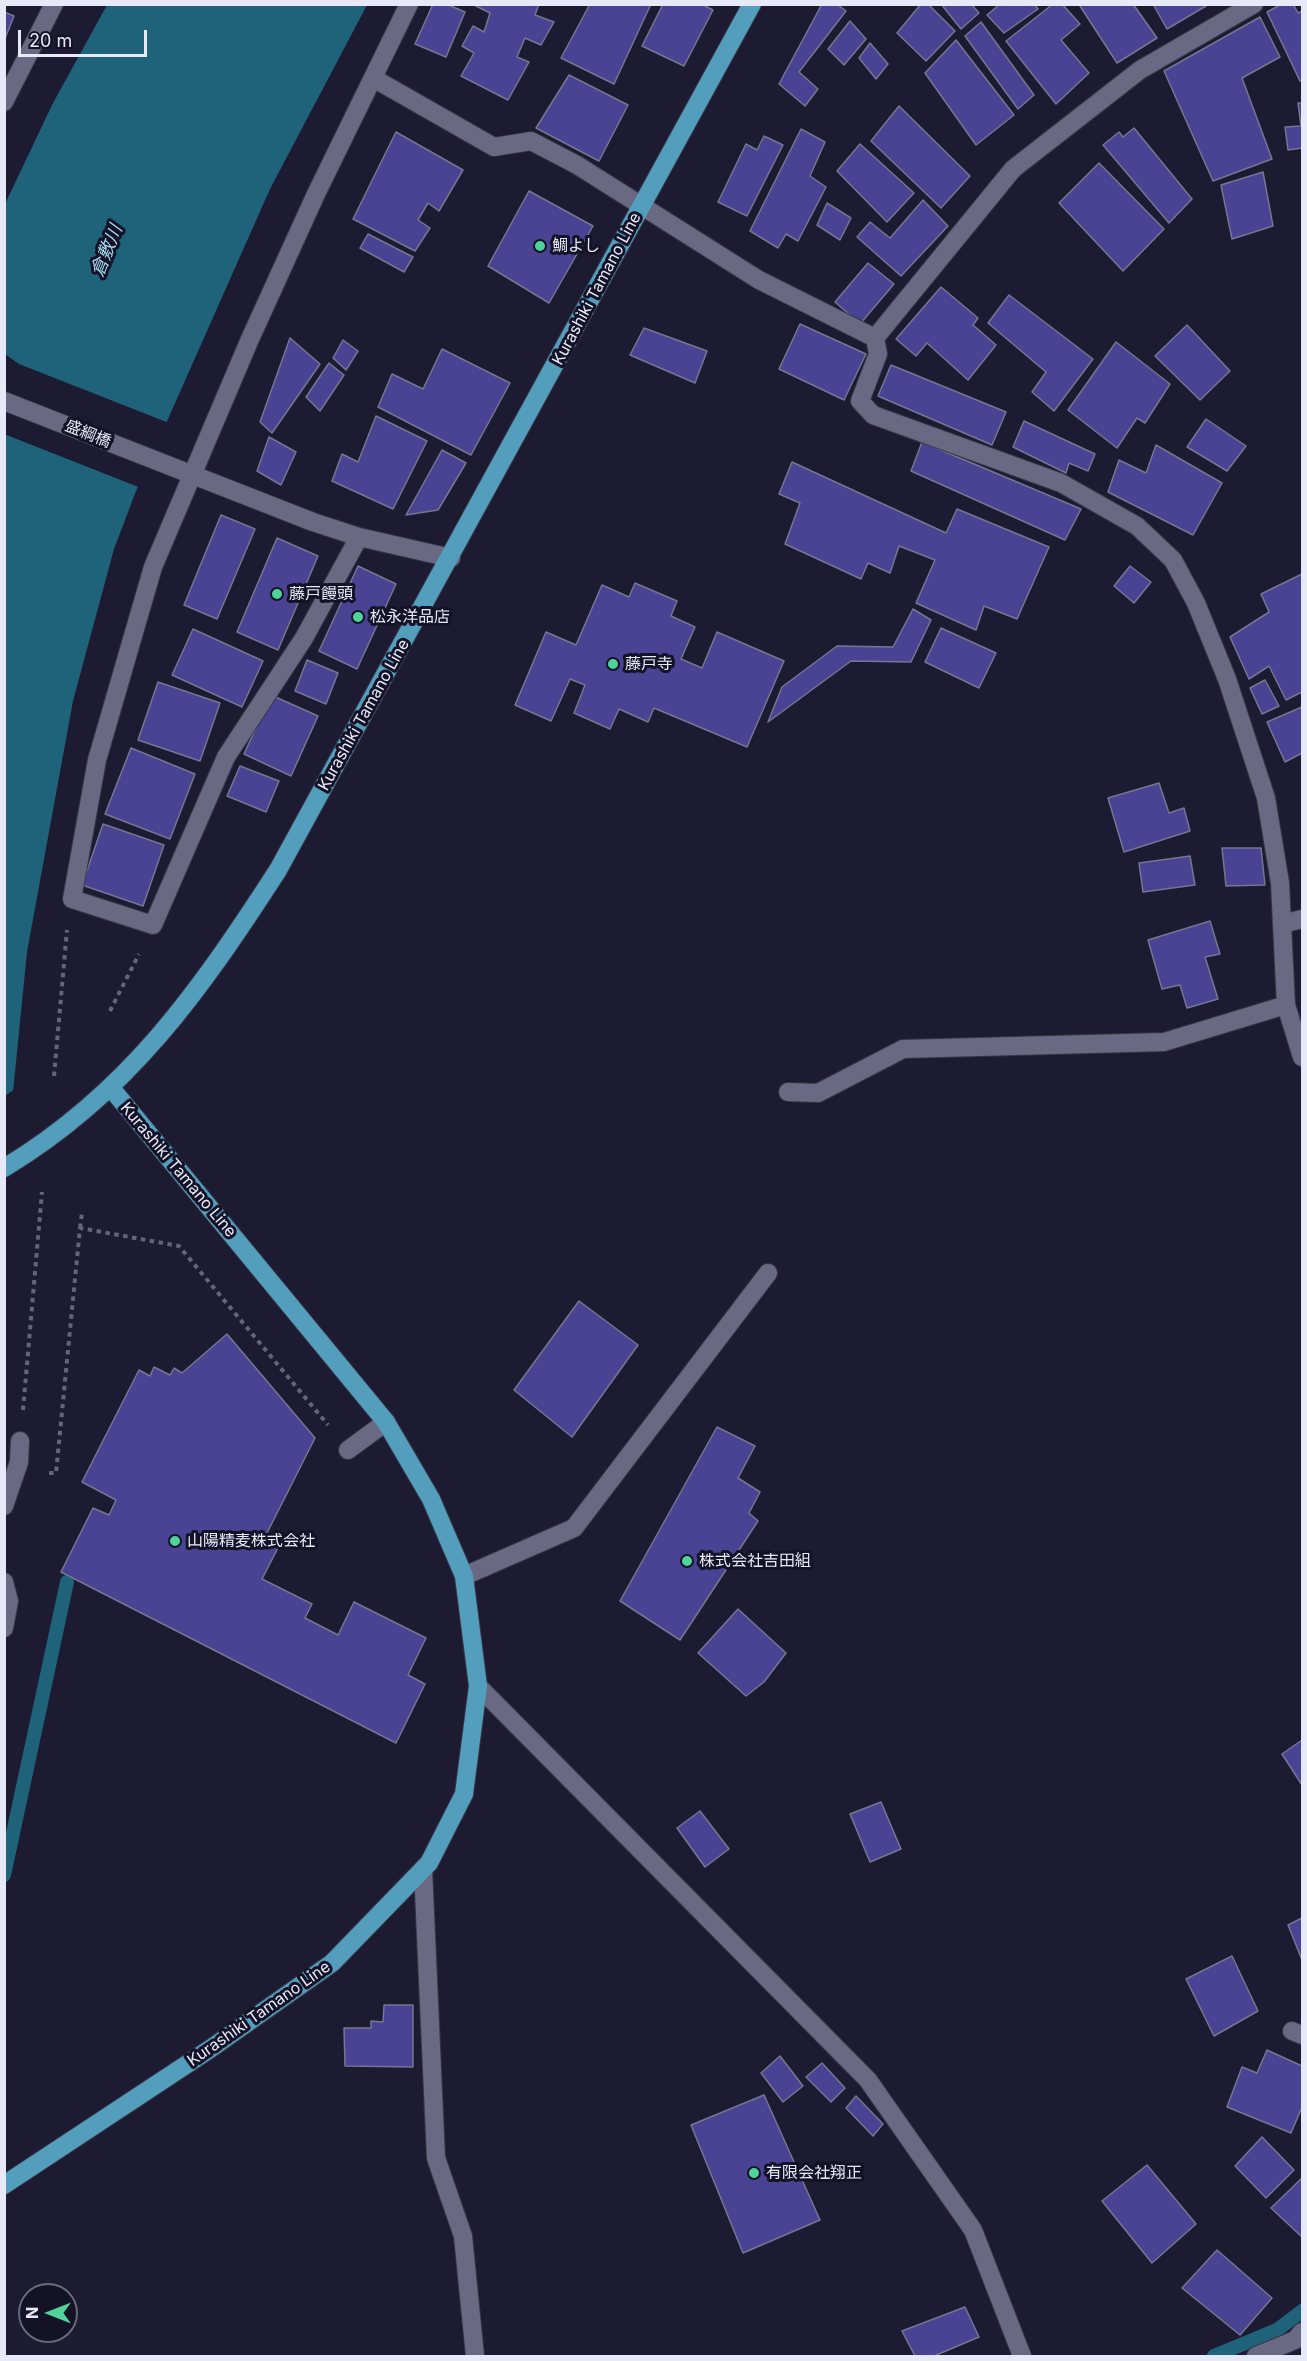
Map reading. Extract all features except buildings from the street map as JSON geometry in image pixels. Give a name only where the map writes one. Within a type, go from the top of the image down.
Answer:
[{"type":"main road","name":"Kurashiki Tamano Line","points":[[4,2185],[210,2049],[332,1963],[429,1863],[464,1794],[478,1686],[464,1576],[431,1499],[386,1422],[111,1088],[167,1028],[217,963],[278,870],[451,558],[752,4]]},
{"type":"main road","points":[[4,1168],[84,1112],[111,1088]]},
{"type":"street","points":[[4,102],[54,4]]},
{"type":"street","points":[[359,537],[304,638],[226,757],[153,925],[72,899],[97,760],[144,594],[269,297],[409,4]]},
{"type":"street","points":[[1254,4],[1140,70],[1013,168],[875,338],[878,354],[860,401],[873,415],[1061,483],[1137,526],[1173,560],[1196,603],[1227,679],[1266,798],[1280,883],[1286,1005],[1302,1057]]},
{"type":"street","points":[[373,78],[494,147],[531,141],[577,165],[641,208],[759,280],[875,338]]},
{"type":"street","name":"盛綱橋","points":[[4,401],[192,476],[359,537],[451,558]]},
{"type":"street","points":[[1282,924],[1302,919]]},
{"type":"street","points":[[788,1092],[818,1093],[903,1049],[1164,1042],[1286,1005]]},
{"type":"street","points":[[464,1576],[574,1528],[768,1273]]},
{"type":"street","points":[[348,1450],[386,1422]]},
{"type":"street","points":[[4,1506],[16,1470],[20,1441]]},
{"type":"street","points":[[4,1582],[9,1600],[4,1628]]},
{"type":"street","points":[[478,1686],[868,2080],[973,2230],[1022,2356]]},
{"type":"street","points":[[423,1869],[436,2158],[464,2236],[475,2356]]},
{"type":"street","points":[[1256,2356],[1295,2340],[1302,2332]]},
{"type":"path","points":[[54,1076],[61,981],[72,899]]},
{"type":"path","points":[[110,1011],[153,925]]},
{"type":"path","points":[[20,1441],[42,1192]]},
{"type":"path","points":[[16,1470],[56,1473],[82,1213]]},
{"type":"path","points":[[80,1228],[179,1245],[348,1450]]},
{"type":"water","name":"倉敷川","points":[[107,5],[367,5],[270,189],[136,491],[114,549],[73,701],[27,952],[5,1172],[5,204],[53,103]]},
{"type":"pier","points":[[5,354],[19,364],[169,423],[141,488],[4,434]]},
{"type":"pier","points":[[15,1089],[7,1172],[4,1175],[5,1096]]},
{"type":"waterway","points":[[4,1875],[67,1582]]},
{"type":"waterway","points":[[1214,2356],[1277,2330],[1302,2311]]},
{"type":"place","name":"鯛よし","points":[[540,246]]},
{"type":"place","name":"藤戸饅頭","points":[[277,594]]},
{"type":"place","name":"松永洋品店","points":[[358,617]]},
{"type":"place","name":"藤戸寺","points":[[613,664]]},
{"type":"place","name":"山陽精麦株式会社","points":[[175,1541]]},
{"type":"place","name":"株式会社吉田組","points":[[687,1561]]},
{"type":"place","name":"有限会社翔正","points":[[754,2173]]}]
